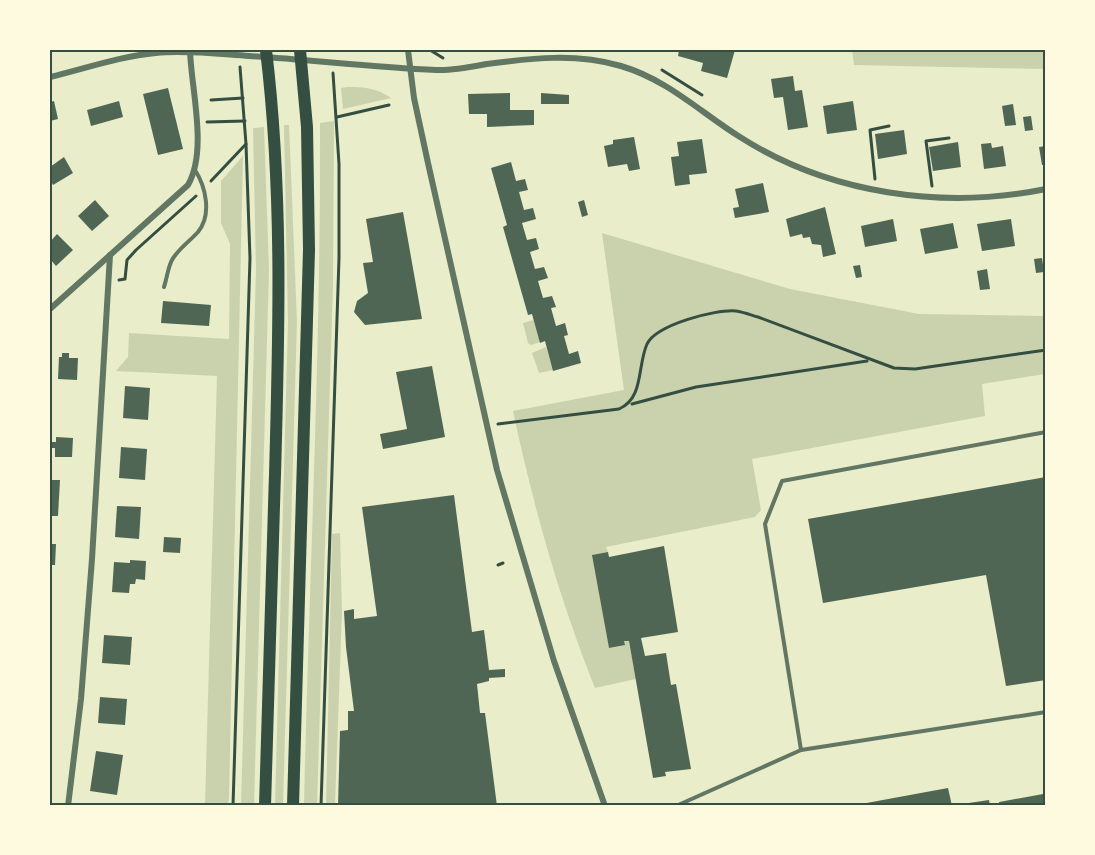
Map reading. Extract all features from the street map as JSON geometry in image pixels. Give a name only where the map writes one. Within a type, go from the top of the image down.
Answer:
[{"type":"highway","points":[[264,806],[277,410],[279,245],[274,120],[266,53]]},
{"type":"highway","points":[[293,806],[309,250],[307,127],[300,54]]},
{"type":"street","points":[[408,50],[409,67],[487,426],[530,586],[605,806]]},
{"type":"street","points":[[50,77],[156,53],[190,51],[300,54],[444,70],[558,57],[605,62],[651,77],[682,95],[751,144],[794,166],[841,183],[899,193],[934,196],[998,195],[1046,189]]},
{"type":"street","points":[[50,309],[81,278],[188,185],[195,170],[195,123],[190,51]]},
{"type":"street","points":[[68,806],[81,699],[110,255]]},
{"type":"lane","points":[[164,287],[172,259],[199,232],[205,221],[206,202],[195,170]]},
{"type":"lane","points":[[801,750],[765,524],[782,481],[1046,432]]},
{"type":"lane","points":[[676,806],[801,750],[1046,712]]},
{"type":"path","points":[[430,50],[442,58]]},
{"type":"path","points":[[658,68],[704,97]]},
{"type":"path","points":[[233,806],[250,258],[242,80]]},
{"type":"path","points":[[321,806],[339,258],[336,96]]},
{"type":"path","points":[[212,100],[243,98]]},
{"type":"path","points":[[337,117],[389,105]]},
{"type":"path","points":[[195,123],[245,121]]},
{"type":"path","points":[[875,179],[870,130],[889,126]]},
{"type":"path","points":[[932,186],[926,141],[949,138]]},
{"type":"path","points":[[109,282],[125,279],[127,260],[203,190],[246,144]]},
{"type":"path","points":[[869,178],[880,180]]},
{"type":"path","points":[[925,185],[938,186]]},
{"type":"path","points":[[630,404],[635,394],[648,344],[656,332],[720,312],[736,311],[758,317],[870,361],[894,368],[915,369],[1046,350]]},
{"type":"path","points":[[487,426],[619,409],[696,387],[870,361]]},
{"type":"path","points":[[498,565],[503,563]]},
{"type":"green space","points":[[852,50],[1045,50],[1045,69],[854,65]]},
{"type":"green space","points":[[341,88],[370,89],[391,98],[343,109]]},
{"type":"green space","points":[[334,121],[333,284],[317,805],[304,806],[317,379],[320,123]]},
{"type":"green space","points":[[284,125],[289,125],[297,321],[283,805],[275,806],[288,321]]},
{"type":"green space","points":[[264,127],[269,270],[254,805],[241,806],[256,269],[253,128]]},
{"type":"green space","points":[[243,156],[229,796],[228,805],[205,805],[217,376],[116,371],[128,357],[129,333],[229,339],[230,244],[221,223],[221,181]]},
{"type":"green space","points":[[602,233],[790,289],[919,314],[1045,316],[1045,374],[982,384],[985,416],[752,459],[761,510],[755,517],[606,547],[608,552],[593,555],[609,648],[624,645],[624,641],[629,641],[636,679],[595,688],[548,551],[529,483],[513,411],[624,390]]},
{"type":"green space","points":[[534,320],[540,342],[531,345],[528,343],[523,323]]},
{"type":"green space","points":[[546,347],[553,370],[539,373],[532,353]]},
{"type":"green space","points":[[340,533],[342,611],[335,805],[326,806],[332,534]]},
{"type":"building","points":[[679,50],[735,50],[727,78],[701,71],[703,63],[678,56]]},
{"type":"building","points":[[793,76],[795,91],[802,90],[808,127],[788,130],[783,97],[774,98],[771,79]]},
{"type":"building","points":[[168,88],[183,149],[158,155],[143,94]]},
{"type":"building","points":[[510,93],[510,110],[534,110],[534,125],[487,127],[487,114],[469,114],[468,94]]},
{"type":"building","points":[[541,93],[569,95],[569,104],[541,104]]},
{"type":"building","points":[[54,101],[58,119],[50,121],[50,102]]},
{"type":"building","points":[[119,101],[123,117],[91,126],[87,110]]},
{"type":"building","points":[[853,101],[857,130],[827,134],[823,106]]},
{"type":"building","points":[[1013,104],[1016,125],[1005,126],[1002,106]]},
{"type":"building","points":[[1031,116],[1033,130],[1025,131],[1023,117]]},
{"type":"building","points":[[904,130],[907,154],[878,159],[875,134]]},
{"type":"building","points":[[634,137],[640,169],[629,171],[627,164],[608,167],[604,146],[613,144],[613,140]]},
{"type":"building","points":[[702,139],[707,173],[689,175],[690,184],[675,186],[671,157],[679,156],[677,142]]},
{"type":"building","points":[[958,142],[961,167],[933,171],[929,147]]},
{"type":"building","points":[[991,143],[992,148],[1003,146],[1006,166],[984,169],[981,144]]},
{"type":"building","points":[[1046,146],[1046,165],[1042,165],[1039,147]]},
{"type":"building","points":[[64,157],[73,173],[53,185],[50,179],[50,167]]},
{"type":"building","points":[[511,162],[516,181],[525,179],[528,190],[519,192],[524,210],[533,208],[536,219],[522,223],[527,240],[536,238],[539,249],[530,252],[535,269],[544,267],[548,278],[538,281],[543,298],[552,296],[556,307],[551,308],[556,326],[565,323],[568,335],[564,336],[569,354],[578,351],[581,363],[553,371],[545,341],[540,343],[532,314],[528,315],[503,227],[507,225],[491,168]]},
{"type":"building","points":[[763,183],[769,212],[735,218],[733,208],[739,207],[735,189]]},
{"type":"building","points":[[95,200],[109,216],[92,231],[78,216]]},
{"type":"building","points":[[584,200],[588,215],[582,217],[578,202]]},
{"type":"building","points":[[825,207],[836,254],[823,257],[821,245],[812,244],[810,237],[803,238],[802,234],[790,237],[786,219]]},
{"type":"building","points":[[403,212],[422,319],[365,325],[354,312],[357,301],[368,293],[363,263],[373,262],[366,219]]},
{"type":"building","points":[[893,219],[897,241],[865,247],[861,226]]},
{"type":"building","points":[[1011,219],[1015,246],[982,251],[977,224]]},
{"type":"building","points":[[953,223],[958,248],[925,254],[920,229]]},
{"type":"building","points":[[57,234],[73,250],[56,266],[50,259],[50,242]]},
{"type":"building","points":[[1042,258],[1044,272],[1036,273],[1034,259]]},
{"type":"building","points":[[860,265],[862,277],[856,278],[853,266]]},
{"type":"building","points":[[987,269],[990,289],[980,290],[977,271]]},
{"type":"building","points":[[163,301],[211,305],[209,326],[161,323]]},
{"type":"building","points":[[62,353],[69,353],[69,358],[78,358],[77,380],[58,379],[59,357],[62,357]]},
{"type":"building","points":[[432,366],[445,437],[383,449],[380,434],[407,429],[396,372]]},
{"type":"building","points":[[125,386],[150,388],[148,420],[123,418]]},
{"type":"building","points":[[56,437],[73,438],[72,457],[55,457],[55,448],[51,448],[51,442],[56,442]]},
{"type":"building","points":[[121,447],[147,449],[145,480],[119,478]]},
{"type":"building","points":[[1046,477],[1046,680],[1006,686],[986,575],[823,603],[808,519]]},
{"type":"building","points":[[50,480],[60,480],[58,516],[50,516]]},
{"type":"building","points":[[454,495],[472,632],[484,630],[489,670],[505,669],[505,677],[489,678],[489,681],[477,684],[480,713],[485,713],[497,806],[338,806],[340,731],[348,730],[348,711],[354,711],[344,611],[354,609],[354,619],[377,616],[362,507]]},
{"type":"building","points":[[117,506],[141,507],[139,539],[115,537]]},
{"type":"building","points":[[164,537],[181,538],[180,553],[163,552]]},
{"type":"building","points":[[50,544],[56,544],[55,565],[50,565]]},
{"type":"building","points":[[664,546],[678,632],[641,638],[645,656],[666,653],[671,685],[676,684],[691,769],[665,772],[666,776],[653,778],[629,641],[624,641],[625,645],[609,648],[592,555],[608,552],[609,557]]},
{"type":"building","points":[[130,560],[146,561],[145,580],[136,579],[135,584],[130,584],[129,593],[112,592],[114,562],[130,563]]},
{"type":"building","points":[[104,635],[132,637],[130,665],[102,663]]},
{"type":"building","points":[[100,697],[127,699],[125,725],[98,723]]},
{"type":"building","points":[[96,751],[123,755],[117,795],[90,791]]},
{"type":"building","points":[[948,788],[952,806],[861,806],[861,804]]},
{"type":"building","points":[[1043,794],[1046,806],[1000,806],[999,802]]},
{"type":"building","points":[[989,800],[990,806],[962,806],[962,804]]}]
